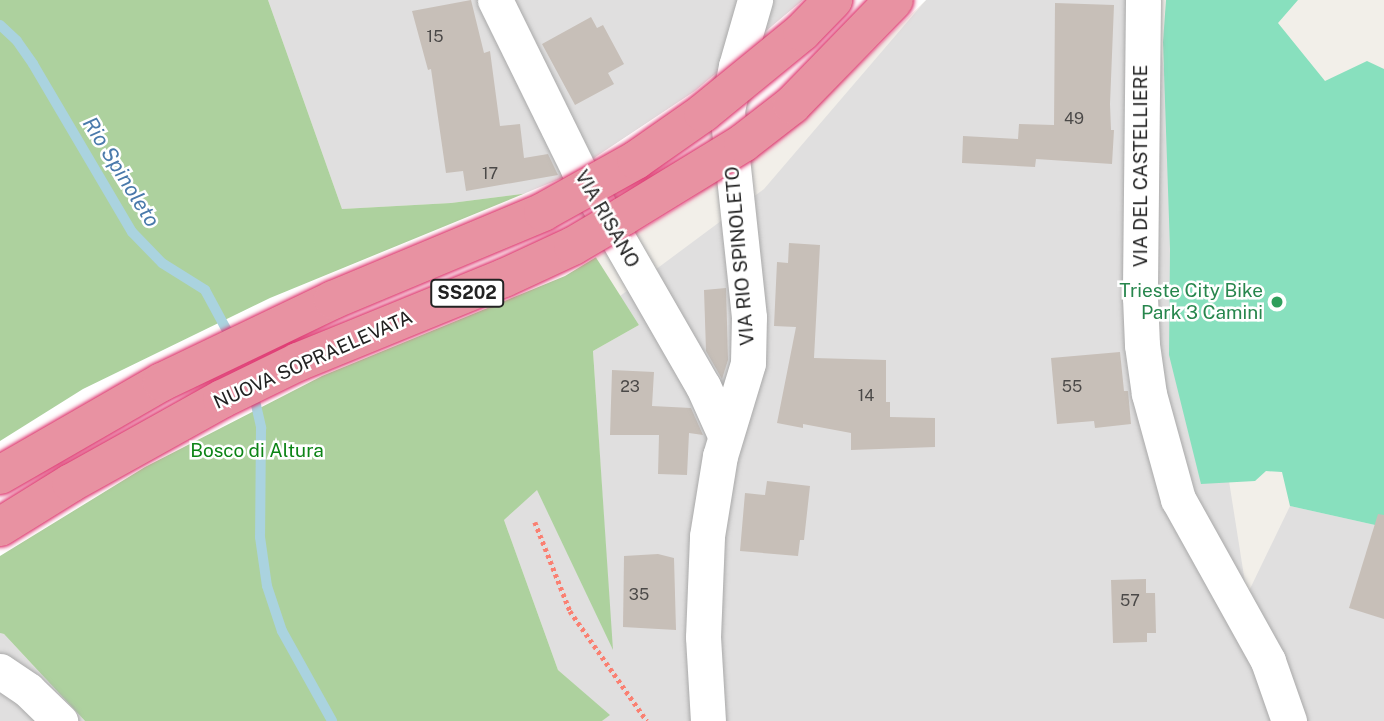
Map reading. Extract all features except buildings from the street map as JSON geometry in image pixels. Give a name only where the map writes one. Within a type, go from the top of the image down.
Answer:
[{"type":"highway","name":"SS202","points":[[0,475],[72,430],[185,370],[323,305],[543,212],[636,160],[713,105],[802,32],[833,0]]},
{"type":"highway","name":"NUOVA SOPRAELEVATA","points":[[0,527],[71,483],[222,399],[298,362],[504,278],[573,246],[624,216],[743,143],[792,105],[894,0]]},
{"type":"street","name":"VIA RISANO","points":[[495,0],[578,169],[703,386],[725,435]]},
{"type":"street","name":"VIA RIO SPINOLETO","points":[[708,721],[704,637],[707,536],[712,493],[725,435],[740,397],[748,363],[749,317],[727,111],[736,66],[755,0]]},
{"type":"street","name":"VIA DEL CASTELLIERE","points":[[1143,0],[1140,297],[1142,345],[1149,394],[1170,477],[1187,520],[1268,661],[1289,721]]},
{"type":"street","points":[[0,671],[27,690],[60,721]]},
{"type":"path","points":[[535,522],[570,611],[648,721]]},
{"type":"shaded area","points":[[268,0],[803,0],[695,91],[567,176],[553,190],[451,203],[342,209]]},
{"type":"shaded area","points":[[926,0],[1153,0],[1247,595],[1290,506],[1384,527],[1384,721],[602,721],[609,715],[558,670],[504,520],[537,489],[612,647],[593,351],[639,325],[620,296],[764,189]]},
{"type":"shaded area","points":[[0,633],[4,634],[85,721],[0,721]]},
{"type":"green space","name":"Bosco di Altura","points":[[0,0],[268,0],[342,209],[451,203],[553,190],[639,325],[593,351],[613,650],[537,490],[504,520],[558,670],[610,715],[602,721],[85,721],[4,634],[0,633]]},
{"type":"green space","name":"Trieste City Bike Park 3 Camini","points":[[1166,0],[1298,0],[1278,23],[1325,81],[1367,61],[1384,69],[1384,527],[1290,506],[1282,472],[1266,471],[1255,481],[1201,484],[1169,355],[1170,249],[1163,42]]},
{"type":"pier","points":[[803,0],[926,0],[806,116],[687,202],[565,276],[322,376],[145,467],[0,556],[0,441],[83,389],[270,298],[567,176],[695,91]]},
{"type":"waterway","name":"Rio Spinoleto","points":[[0,25],[17,41],[33,64],[132,232],[162,263],[205,290],[232,340]]},
{"type":"waterway","name":"Rio Spinoleto","points":[[253,392],[261,428],[260,537],[267,586],[282,631],[332,721]]},
{"type":"place","name":"Trieste City Bike Park 3 Camini","points":[[1277,302]]}]
